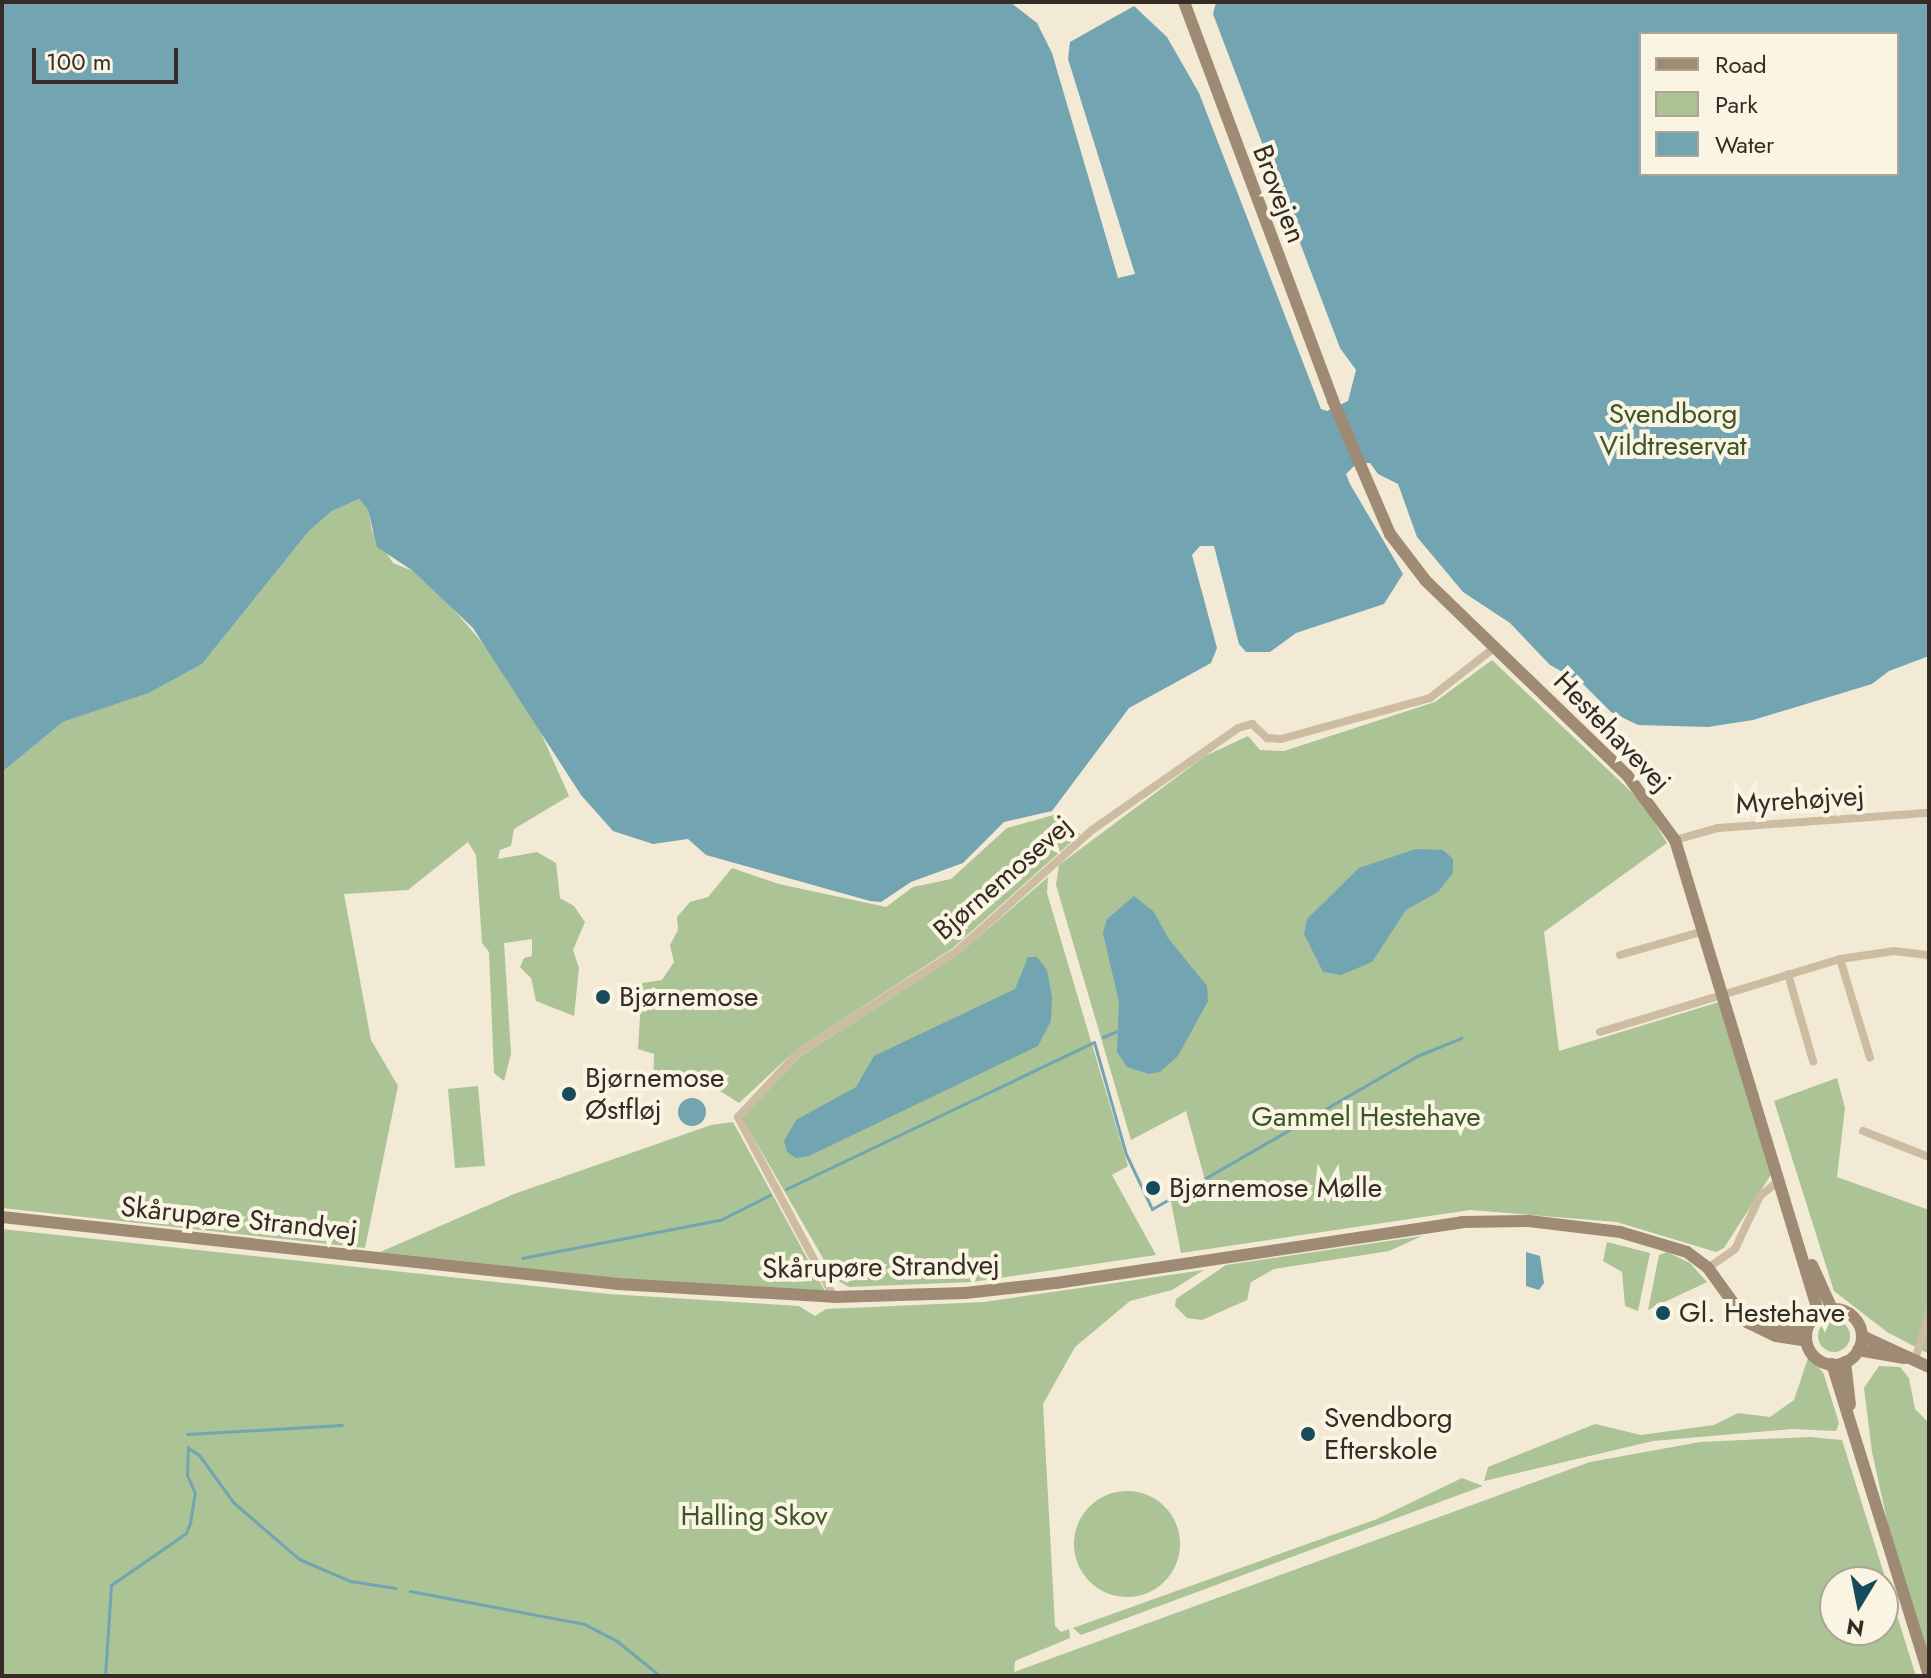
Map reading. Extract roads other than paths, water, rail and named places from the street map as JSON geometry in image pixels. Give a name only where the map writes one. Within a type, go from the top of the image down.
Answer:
[{"type":"street","name":"Brovejen","points":[[1184,2],[1333,401]]},
{"type":"street","name":"Hestehavevej","points":[[1333,401],[1359,468],[1407,559],[1494,648],[1627,775],[1675,840],[1800,1237],[1819,1313]]},
{"type":"street","name":"Bjørnemosevej","points":[[834,1297],[738,1117],[798,1053],[956,952],[1092,830],[1238,728],[1252,724],[1267,738],[1281,739],[1430,698],[1494,648]]},
{"type":"street","name":"Myrehøjvej","points":[[1675,840],[1718,828],[1929,813]]},
{"type":"street","points":[[1620,955],[1704,931]]},
{"type":"street","points":[[1600,1032],[1840,959],[1894,951],[1929,955]]},
{"type":"street","points":[[1840,959],[1870,1058]]},
{"type":"street","points":[[1788,974],[1813,1061]]},
{"type":"street","points":[[1863,1131],[1929,1157]]},
{"type":"street","points":[[1708,1268],[1735,1249],[1760,1196],[1781,1180]]},
{"type":"street","name":"Skårupøre Strandvej","points":[[2,1217],[618,1284],[834,1297],[965,1293],[1056,1283],[1494,1221],[1568,1224],[1660,1240],[1708,1268],[1732,1305],[1768,1323],[1807,1335]]},
{"type":"street","name":"Hestehavevej","points":[[1800,1237],[1832,1309]]},
{"type":"street","points":[[1862,1336],[1858,1350],[1838,1363],[1815,1357],[1807,1335],[1819,1313],[1832,1309],[1850,1314],[1862,1336],[1929,1367]]},
{"type":"street","points":[[1915,1360],[1929,1313]]},
{"type":"street","points":[[1858,1350],[1915,1360]]},
{"type":"street","points":[[1838,1363],[1854,1436],[1929,1676]]},
{"type":"water","points":[[2,2],[1010,2],[1037,23],[1052,53],[1118,278],[1135,274],[1068,59],[1070,42],[1134,6],[1167,37],[1199,93],[1321,409],[1327,411],[1348,401],[1356,370],[1340,348],[1213,14],[1216,2],[1929,2],[1929,656],[1889,671],[1872,684],[1753,720],[1708,727],[1638,725],[1611,712],[1582,683],[1550,665],[1510,623],[1463,592],[1417,537],[1398,484],[1378,474],[1370,463],[1357,463],[1346,474],[1350,484],[1403,574],[1384,604],[1296,633],[1270,652],[1246,652],[1239,644],[1214,546],[1200,546],[1192,555],[1217,648],[1211,663],[1129,708],[1052,811],[1004,822],[963,863],[911,882],[881,902],[706,855],[688,839],[653,844],[613,831],[581,795],[473,628],[413,571],[377,547],[368,510],[359,499],[332,511],[309,531],[202,664],[149,693],[63,722],[2,772]]},
{"type":"water","points":[[1416,849],[1443,850],[1453,859],[1453,873],[1438,892],[1406,910],[1372,962],[1341,975],[1323,972],[1304,934],[1307,919],[1359,868]]},
{"type":"water","points":[[1134,896],[1154,912],[1168,938],[1207,986],[1208,1001],[1178,1056],[1160,1072],[1149,1074],[1127,1067],[1117,1052],[1119,1002],[1103,933],[1107,919]]},
{"type":"water","points":[[1028,957],[1037,957],[1047,970],[1052,997],[1051,1021],[1038,1046],[809,1156],[796,1158],[787,1152],[784,1141],[796,1120],[856,1087],[874,1056],[1015,989]]},
{"type":"water","points":[[692,1098],[702,1102],[706,1112],[702,1122],[692,1126],[682,1122],[678,1112],[682,1102]]},
{"type":"water","points":[[1526,1252],[1540,1256],[1544,1283],[1539,1290],[1526,1286]]},
{"type":"waterway","points":[[1103,1037],[1117,1031]]},
{"type":"waterway","points":[[786,1189],[1094,1042],[1126,1154],[1152,1209],[1417,1056],[1461,1038]]},
{"type":"waterway","points":[[522,1258],[720,1220],[770,1195]]},
{"type":"waterway","points":[[187,1434],[342,1425]]},
{"type":"waterway","points":[[105,1676],[111,1585],[186,1533],[190,1523],[195,1493],[187,1475],[188,1447]]},
{"type":"waterway","points":[[188,1448],[199,1455],[233,1502],[299,1559],[350,1581],[395,1588]]},
{"type":"waterway","points":[[410,1591],[584,1624],[617,1641],[660,1676]]},
{"type":"place","name":"Bjørnemose","points":[[603,997]]},
{"type":"place","name":"Bjørnemose Østfløj","points":[[569,1094]]},
{"type":"place","name":"Bjørnemose Mølle","points":[[1153,1188]]},
{"type":"place","name":"Gl. Hestehave","points":[[1663,1313]]},
{"type":"place","name":"Svendborg Efterskole","points":[[1308,1434]]},
{"type":"park label","name":"Svendborg Vildtreservat","points":[[1673,430]]},
{"type":"park label","name":"Gammel Hestehave","points":[[1366,1117]]},
{"type":"park label","name":"Halling Skov","points":[[754,1516]]}]
